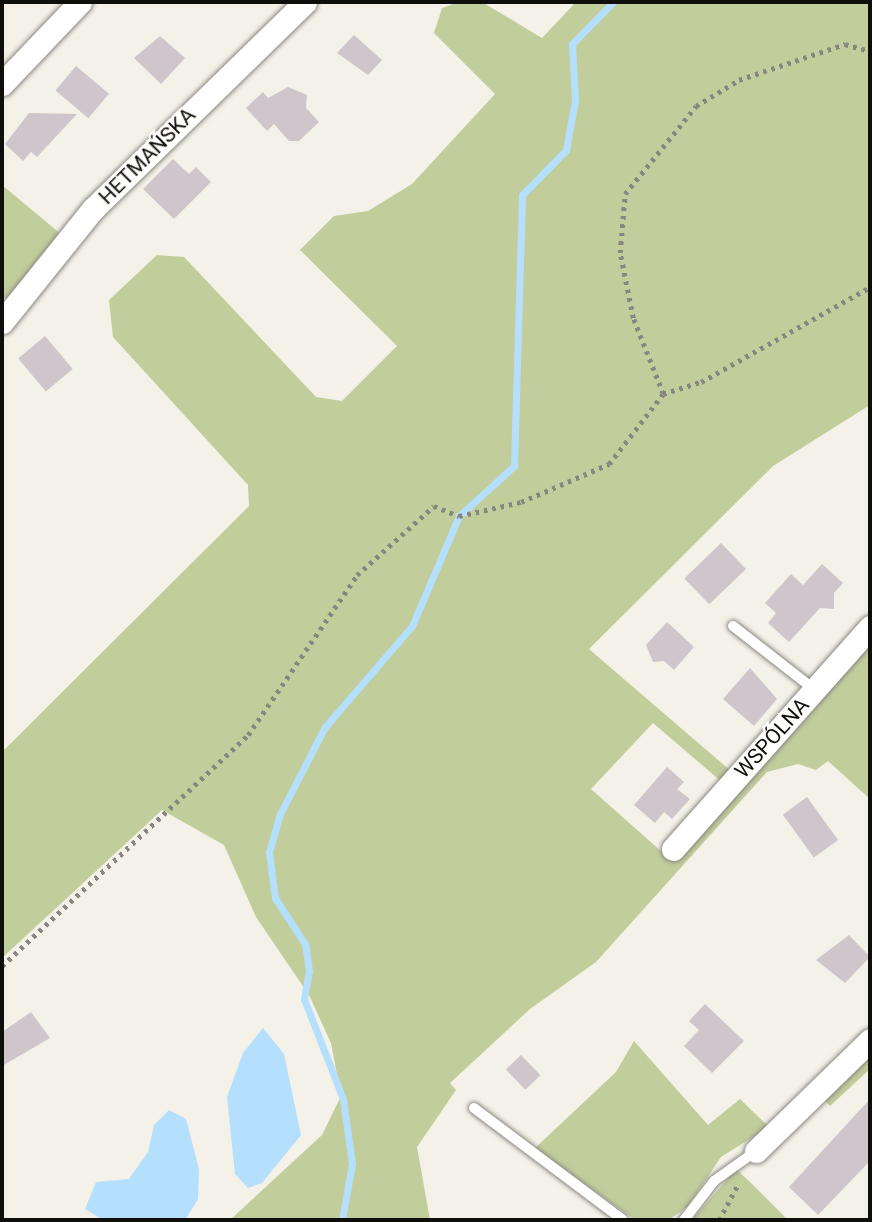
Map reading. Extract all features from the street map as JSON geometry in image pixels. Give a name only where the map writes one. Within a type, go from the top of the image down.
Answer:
[{"type":"street","points":[[2,84],[80,2]]},
{"type":"street","name":"HETMAŃSKA","points":[[2,322],[110,190],[305,2]]},
{"type":"street","name":"WSPÓLNA","points":[[673,849],[870,627]]},
{"type":"street","points":[[755,1152],[870,1040]]},
{"type":"lane","points":[[733,626],[816,690]]},
{"type":"lane","points":[[474,1108],[624,1220]]},
{"type":"lane","points":[[684,1220],[714,1181],[755,1152]]},
{"type":"path","points":[[663,394],[633,318],[620,253],[625,194],[696,106],[739,80],[845,44],[870,51]]},
{"type":"path","points":[[2,966],[248,736],[357,575],[434,506],[459,516],[520,502],[609,464],[663,394],[701,382],[870,287]]},
{"type":"green space","points":[[459,2],[482,2],[542,38],[576,2],[870,2],[870,405],[773,466],[589,649],[732,772],[723,783],[653,723],[591,789],[671,860],[870,636],[870,799],[828,761],[816,770],[798,764],[767,772],[596,962],[530,1009],[450,1083],[456,1090],[417,1147],[430,1220],[230,1220],[322,1135],[341,1096],[331,1043],[309,995],[256,917],[224,845],[162,810],[2,958],[2,752],[249,506],[248,485],[113,337],[109,300],[157,255],[184,257],[316,397],[342,401],[397,346],[300,250],[334,216],[368,211],[412,184],[495,94],[434,33],[442,8]]},
{"type":"green space","points":[[2,185],[62,235],[11,299],[2,297]]},
{"type":"green space","points":[[634,1041],[708,1125],[740,1099],[769,1127],[721,1157],[688,1206],[669,1220],[632,1218],[535,1148],[616,1072]]},
{"type":"green space","points":[[870,1047],[870,1069],[830,1106],[821,1097]]},
{"type":"green space","points":[[736,1169],[750,1182],[788,1220],[692,1220]]},
{"type":"water","points":[[263,1028],[284,1054],[301,1135],[262,1183],[248,1188],[235,1174],[227,1097],[243,1053]]},
{"type":"water","points":[[169,1110],[186,1119],[199,1169],[198,1199],[185,1220],[103,1220],[85,1209],[96,1182],[129,1179],[148,1152],[154,1125]]},
{"type":"building","points":[[354,35],[382,60],[368,75],[337,53]]},
{"type":"building","points":[[160,36],[185,58],[161,84],[134,58]]},
{"type":"building","points":[[76,66],[109,94],[88,118],[55,91]]},
{"type":"building","points":[[288,87],[307,95],[306,108],[319,122],[299,141],[289,141],[274,124],[267,131],[246,108],[263,92],[268,98]]},
{"type":"building","points":[[29,113],[77,114],[37,157],[31,152],[23,161],[5,144]]},
{"type":"building","points":[[173,159],[189,174],[196,167],[211,182],[174,219],[143,189]]},
{"type":"building","points":[[45,336],[73,369],[46,391],[18,358]]},
{"type":"building","points":[[721,543],[746,569],[709,604],[684,578]]},
{"type":"building","points":[[822,564],[843,583],[834,593],[834,609],[820,608],[789,642],[768,623],[776,613],[765,603],[791,574],[803,585]]},
{"type":"building","points":[[667,622],[694,647],[674,670],[664,661],[653,662],[646,645]]},
{"type":"building","points":[[750,668],[777,699],[754,726],[723,699]]},
{"type":"building","points":[[667,767],[684,782],[677,789],[690,799],[672,819],[664,812],[655,823],[634,805]]},
{"type":"building","points":[[807,797],[838,840],[814,858],[783,815]]},
{"type":"building","points":[[849,935],[870,957],[845,983],[816,960]]},
{"type":"building","points":[[705,1004],[744,1041],[712,1073],[684,1046],[699,1030],[689,1021]]},
{"type":"building","points":[[31,1012],[50,1038],[2,1066],[2,1032]]},
{"type":"building","points":[[521,1055],[540,1075],[525,1090],[506,1070]]},
{"type":"building","points":[[870,1099],[870,1161],[818,1215],[789,1187]]},
{"type":"waterway","points":[[342,1220],[352,1164],[343,1099],[304,999],[309,971],[305,944],[275,898],[269,852],[280,814],[325,727],[412,626],[459,516],[514,466],[522,195],[566,150],[575,100],[572,44],[613,2]]}]
